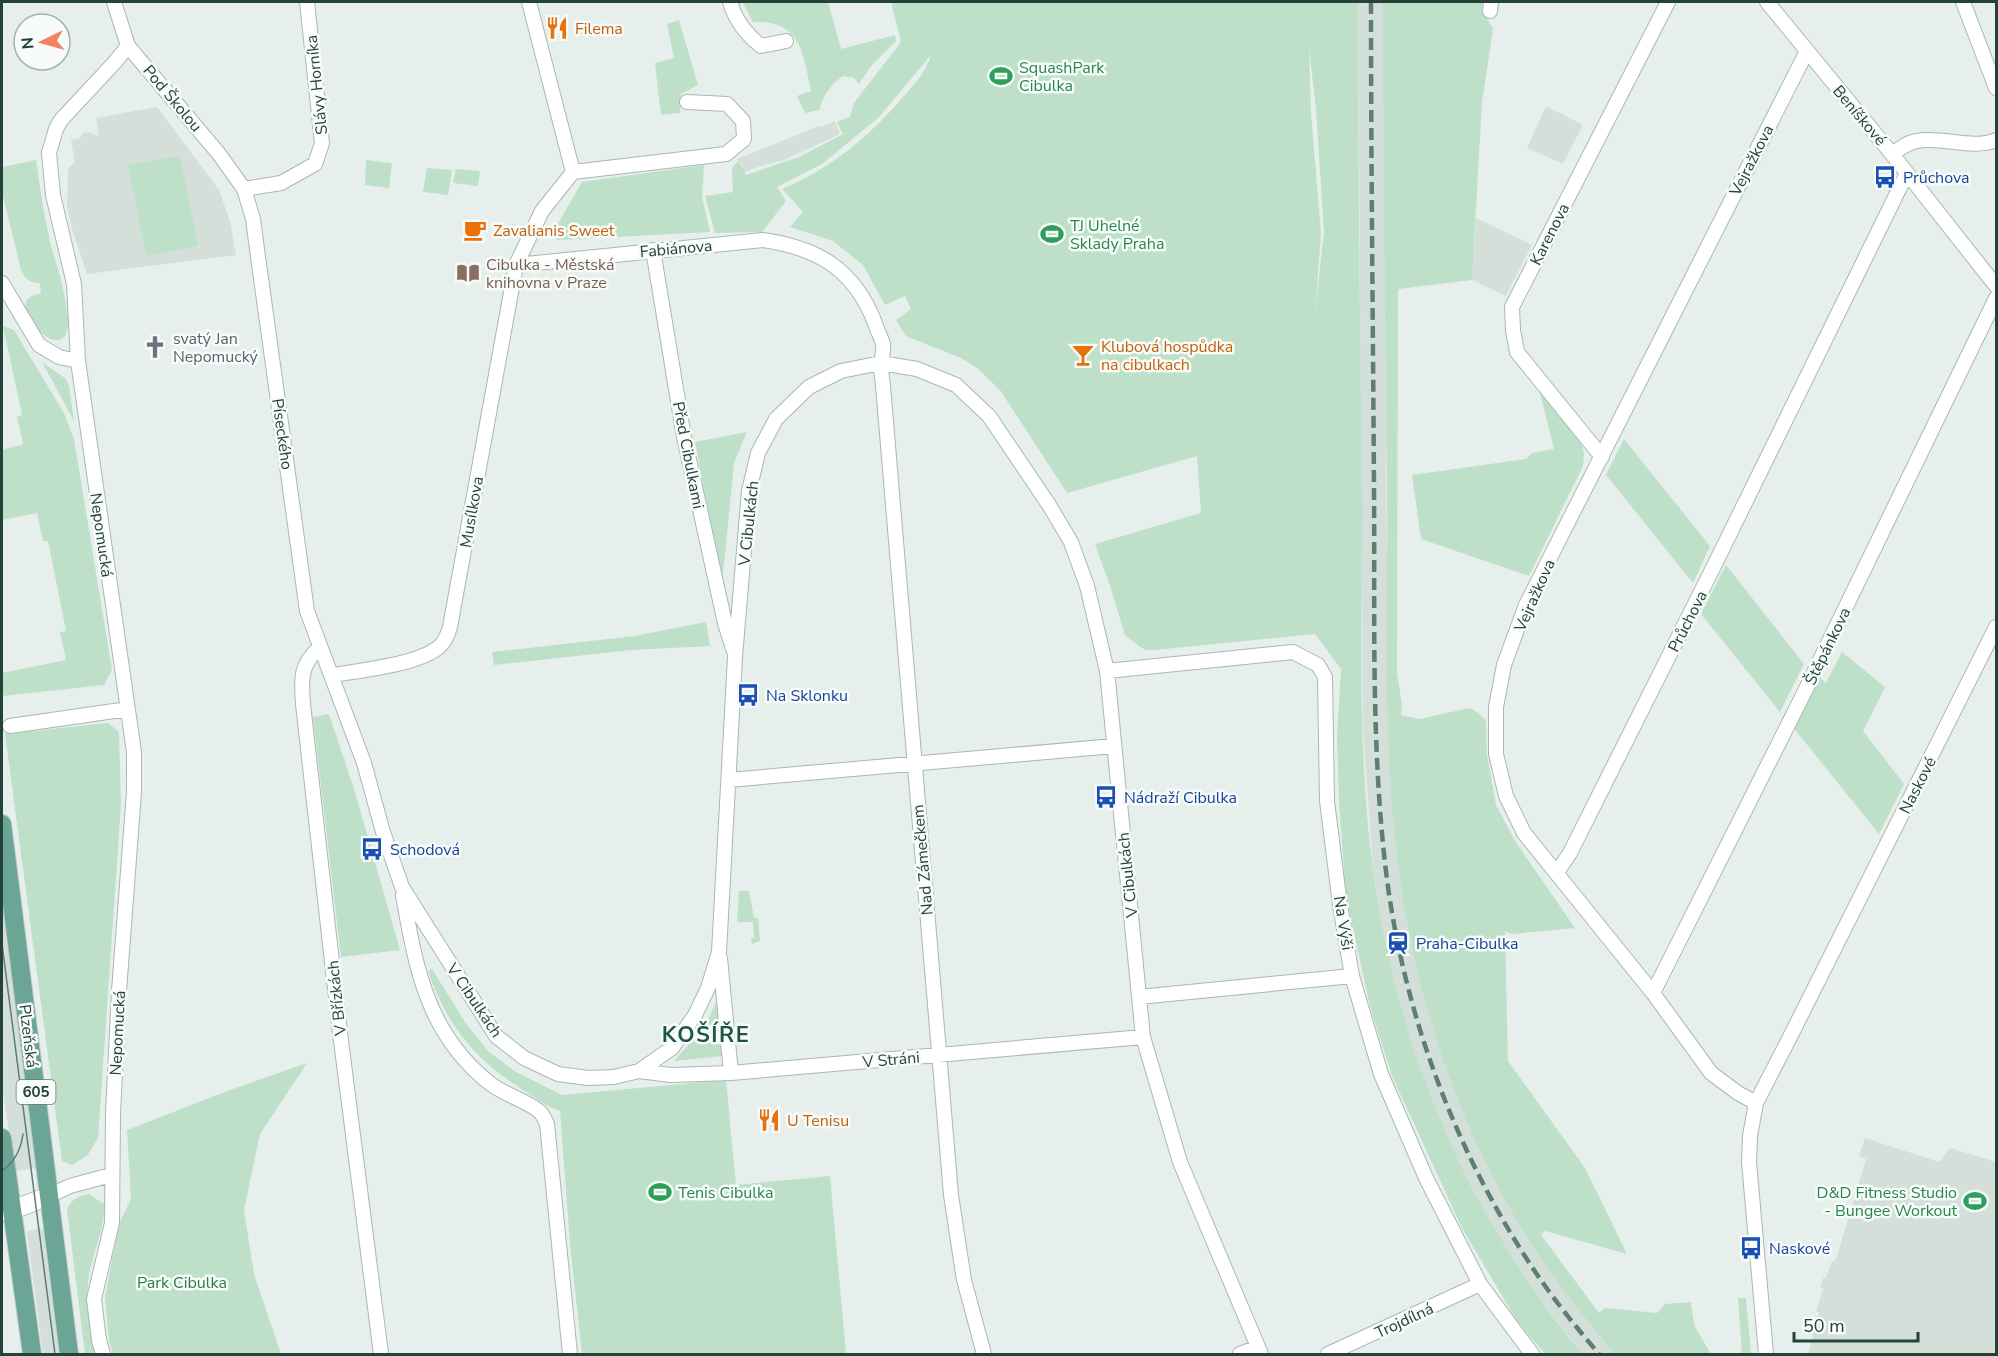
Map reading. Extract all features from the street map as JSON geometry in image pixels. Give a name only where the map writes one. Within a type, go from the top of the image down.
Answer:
[{"type":"main road","name":"Plzeňská","points":[[2,824],[69,1354]]},
{"type":"main road","points":[[2,1138],[7,1210],[32,1354]]},
{"type":"street","name":"Pod Školou","points":[[114,2],[128,46],[219,153],[244,189]]},
{"type":"street","name":"Slávy Horníka","points":[[244,189],[281,183],[315,164],[322,143],[307,2]]},
{"type":"street","points":[[529,2],[573,172]]},
{"type":"street","points":[[730,2],[750,38],[761,46],[786,41]]},
{"type":"street","name":"Karenova","points":[[1602,457],[1517,352],[1512,307],[1668,2]]},
{"type":"street","name":"Beníškové","points":[[1767,2],[1892,154],[1996,286]]},
{"type":"street","points":[[1963,2],[1996,88]]},
{"type":"street","name":"Nepomucká","points":[[103,1354],[94,1299],[112,1223],[111,1175],[119,991],[134,792],[134,752],[78,361],[74,284],[53,195],[50,153],[56,129],[61,120],[128,46]]},
{"type":"street","name":"Vejražkova","points":[[1756,1103],[1711,1073],[1653,993],[1524,833],[1506,796],[1496,754],[1496,707],[1504,665],[1526,605],[1807,51]]},
{"type":"street","points":[[516,265],[542,211],[573,172],[726,154],[744,140],[743,121],[727,104],[687,102]]},
{"type":"street","points":[[1892,154],[1903,146],[1918,140],[1977,143],[1996,140]]},
{"type":"street","name":"Průchova","points":[[1557,872],[1576,842],[1907,173]]},
{"type":"street","name":"Píseckého","points":[[244,189],[253,219],[260,264],[307,611],[333,675]]},
{"type":"street","name":"Fabiánova","points":[[516,265],[763,240],[788,243],[810,251],[832,263],[852,281],[869,309],[883,346],[881,363]]},
{"type":"street","name":"Před Cibulkami","points":[[653,250],[684,437],[725,623],[735,657]]},
{"type":"street","name":"Musílkova","points":[[333,675],[416,659],[439,647],[447,637],[453,615],[516,265]]},
{"type":"street","points":[[2,283],[39,345],[59,357],[78,361]]},
{"type":"street","name":"Štěpánkova","points":[[1653,993],[1804,693],[1996,298]]},
{"type":"street","name":"V Cibulkách","points":[[333,675],[364,763],[383,832],[402,887],[496,1036],[524,1058],[558,1074],[588,1078],[614,1077],[639,1071],[672,1048],[695,1015],[708,988],[719,952],[735,657],[749,491],[758,453],[776,419],[809,387],[841,371],[881,363],[917,369],[956,385],[989,416],[1049,505],[1071,542],[1087,586],[1107,671],[1143,1036],[1180,1162],[1259,1351]]},
{"type":"street","name":"Nad Zámečkem","points":[[881,363],[951,1195],[964,1280],[984,1354]]},
{"type":"street","name":"Naskové","points":[[1766,1354],[1749,1162],[1750,1136],[1756,1103],[1996,627]]},
{"type":"street","name":"V Břízkách","points":[[320,647],[308,658],[302,685],[303,704],[340,1034],[381,1354]]},
{"type":"street","name":"Na Výši","points":[[1107,671],[1293,652],[1318,666],[1325,677],[1327,801],[1340,905],[1352,976],[1381,1074],[1426,1178],[1480,1284],[1532,1354]]},
{"type":"street","points":[[10,726],[128,709]]},
{"type":"street","points":[[729,780],[1114,746]]},
{"type":"street","points":[[402,887],[414,956],[437,1023],[463,1059],[493,1086],[540,1112],[547,1124],[570,1354]]},
{"type":"street","points":[[719,952],[731,1073]]},
{"type":"street","points":[[1139,997],[1352,976]]},
{"type":"street","name":"V Stráni","points":[[639,1071],[671,1075],[731,1073],[1143,1036]]},
{"type":"street","points":[[7,1210],[49,1196],[70,1186],[111,1175]]},
{"type":"street","name":"Trojdílná","points":[[1328,1354],[1480,1284]]},
{"type":"street","points":[[1240,1354],[1259,1351]]},
{"type":"shaded area","points":[[1358,2],[1383,2],[1388,729],[1398,865],[1410,941],[1433,1029],[1451,1080],[1472,1131],[1512,1212],[1546,1265],[1615,1354],[1582,1354],[1525,1279],[1491,1224],[1449,1142],[1427,1089],[1409,1036],[1385,946],[1373,868],[1363,730]]},
{"type":"shaded area","points":[[1546,106],[1583,125],[1563,164],[1527,148]]},
{"type":"shaded area","points":[[157,107],[219,190],[230,221],[236,255],[87,274],[67,206],[68,168],[75,162],[71,140],[80,138],[83,133],[89,132],[99,137],[96,118]]},
{"type":"shaded area","points":[[835,121],[840,134],[782,161],[744,172],[737,159],[819,126]]},
{"type":"shaded area","points":[[1476,218],[1532,245],[1506,296],[1472,280]]},
{"type":"shaded area","points":[[2,890],[38,1168],[15,1171],[2,1086]]},
{"type":"shaded area","points":[[1865,1138],[1939,1162],[1950,1148],[1996,1162],[1996,1354],[1808,1354],[1819,1312],[1816,1311],[1823,1289],[1820,1287],[1831,1263],[1836,1259],[1866,1159],[1859,1156]]},
{"type":"shaded area","points":[[40,1228],[43,1230],[59,1354],[43,1354],[27,1232]]},
{"type":"green space","points":[[735,2],[828,2],[841,49],[895,35],[896,41],[871,66],[859,84],[854,78],[843,76],[828,91],[819,110],[805,113],[797,96],[811,91],[802,52],[797,42],[781,27],[769,23],[753,22],[743,3],[736,5]]},
{"type":"green space","points":[[891,2],[1358,2],[1362,727],[1368,822],[1384,937],[1400,1002],[1420,1066],[1443,1127],[1471,1186],[1504,1244],[1541,1300],[1582,1354],[1545,1354],[1517,1321],[1462,1228],[1392,1076],[1371,1010],[1346,898],[1337,737],[1341,669],[1315,634],[1155,650],[1140,647],[1125,635],[1095,544],[1201,513],[1197,456],[1067,493],[1000,390],[977,368],[961,358],[906,336],[896,320],[911,309],[905,296],[885,305],[863,265],[833,241],[790,227],[803,212],[782,189],[817,172],[863,138],[916,82],[931,55],[879,117],[822,164],[777,187],[786,201],[762,232],[715,233],[705,196],[733,192],[732,168],[738,161],[746,175],[799,157],[843,134],[837,122],[850,117],[854,103],[901,42]],"holes":[[[1309,48],[1316,109],[1324,232],[1315,314],[1321,234],[1311,113]]]},
{"type":"green space","points":[[1383,2],[1484,2],[1483,12],[1493,29],[1482,102],[1472,280],[1398,289],[1397,672],[1402,705],[1401,715],[1419,719],[1470,708],[1486,721],[1487,754],[1496,805],[1515,841],[1575,928],[1512,934],[1505,931],[1508,1061],[1585,1168],[1627,1254],[1545,1231],[1541,1235],[1599,1313],[1605,1308],[1657,1313],[1665,1304],[1691,1302],[1694,1325],[1711,1354],[1615,1354],[1562,1288],[1516,1220],[1468,1123],[1431,1022],[1417,970],[1398,864],[1388,724]]},
{"type":"green space","points":[[679,20],[698,85],[681,94],[680,113],[661,115],[655,63],[674,58],[667,24]]},
{"type":"green space","points":[[180,156],[198,246],[146,256],[128,165]]},
{"type":"green space","points":[[36,160],[50,242],[62,284],[67,313],[66,334],[60,340],[44,335],[29,319],[26,302],[28,298],[41,293],[40,283],[28,280],[21,270],[2,192],[2,167]]},
{"type":"green space","points":[[366,160],[392,163],[389,188],[365,185]]},
{"type":"green space","points":[[704,165],[702,197],[710,232],[557,240],[552,234],[582,182]]},
{"type":"green space","points":[[427,168],[452,170],[448,195],[423,192]]},
{"type":"green space","points":[[456,169],[480,171],[478,186],[453,183]]},
{"type":"green space","points":[[3,326],[14,330],[64,413],[74,439],[112,670],[104,685],[2,696],[2,673],[66,660],[60,632],[66,631],[48,541],[43,541],[37,513],[2,520],[2,450],[23,444],[17,417],[22,415]]},
{"type":"green space","points":[[42,362],[66,379],[74,421]]},
{"type":"green space","points":[[1540,393],[1582,444],[1584,454],[1583,466],[1529,576],[1421,539],[1412,475],[1526,459],[1532,453],[1554,449]]},
{"type":"green space","points":[[747,432],[734,463],[722,585],[695,442]]},
{"type":"green space","points":[[1624,439],[1710,546],[1693,583],[1606,475]]},
{"type":"green space","points":[[1726,565],[1804,664],[1780,712],[1701,614]]},
{"type":"green space","points":[[706,622],[710,646],[631,650],[494,665],[492,652],[635,636]]},
{"type":"green space","points":[[1842,652],[1885,687],[1863,731],[1904,784],[1879,834],[1792,726],[1818,676],[1826,683]]},
{"type":"green space","points":[[329,714],[355,792],[400,950],[341,957],[313,717]]},
{"type":"green space","points":[[108,723],[119,732],[121,805],[98,1138],[87,1156],[72,1165],[62,1161],[5,734]]},
{"type":"green space","points":[[739,891],[749,891],[754,918],[758,918],[760,941],[752,944],[753,922],[737,922]]},
{"type":"green space","points":[[432,969],[467,1025],[488,1051],[516,1072],[562,1095],[726,1080],[736,1185],[830,1176],[846,1354],[582,1354],[570,1244],[560,1111],[513,1083],[481,1058],[455,1027],[445,1010],[428,971]]},
{"type":"green space","points":[[717,1001],[724,1056],[674,1061],[705,1026]]},
{"type":"green space","name":"Park Cibulka","points":[[307,1063],[260,1134],[244,1210],[254,1274],[281,1354],[113,1354],[109,1341],[105,1297],[119,1224],[131,1199],[127,1130]]},
{"type":"green space","points":[[89,1194],[105,1203],[103,1222],[88,1285],[88,1305],[95,1354],[85,1354],[67,1209],[76,1198]]},
{"type":"green space","points":[[1738,1298],[1746,1298],[1751,1354],[1742,1354]]},
{"type":"tram line","points":[[2,944],[55,1354]]},
{"type":"tram line","points":[[2,1171],[17,1155],[23,1134]]},
{"type":"railway","points":[[1371,2],[1376,723],[1385,863],[1393,917],[1418,1023],[1436,1076],[1479,1176],[1534,1270],[1599,1354]]},
{"type":"place","name":"Filema","points":[[557,28]]},
{"type":"place","name":"SquashPark Cibulka","points":[[1001,76]]},
{"type":"place","name":"Průchova","points":[[1885,177]]},
{"type":"place","name":"Zavalianis Sweet","points":[[475,230]]},
{"type":"place","name":"TJ Uhelné Sklady Praha","points":[[1052,234]]},
{"type":"place","name":"Cibulka - Městská knihovna v Praze","points":[[468,273]]},
{"type":"place","name":"svatý Jan Nepomucký","points":[[155,347]]},
{"type":"place","name":"Klubová hospůdka na cibulkach","points":[[1083,355]]},
{"type":"place","name":"Na Sklonku","points":[[748,695]]},
{"type":"place","name":"Nádraží Cibulka","points":[[1106,797]]},
{"type":"place","name":"Schodová","points":[[372,849]]},
{"type":"place","name":"Praha-Cibulka","points":[[1398,943]]},
{"type":"place","name":"U Tenisu","points":[[769,1120]]},
{"type":"place","name":"Tenis Cibulka","points":[[660,1192]]},
{"type":"place","name":"D&D Fitness Studio - Bungee Workout","points":[[1975,1201]]},
{"type":"place","name":"Naskové","points":[[1751,1248]]},
{"type":"district","name":"KOŠÍŘE","points":[[706,1034]]}]
